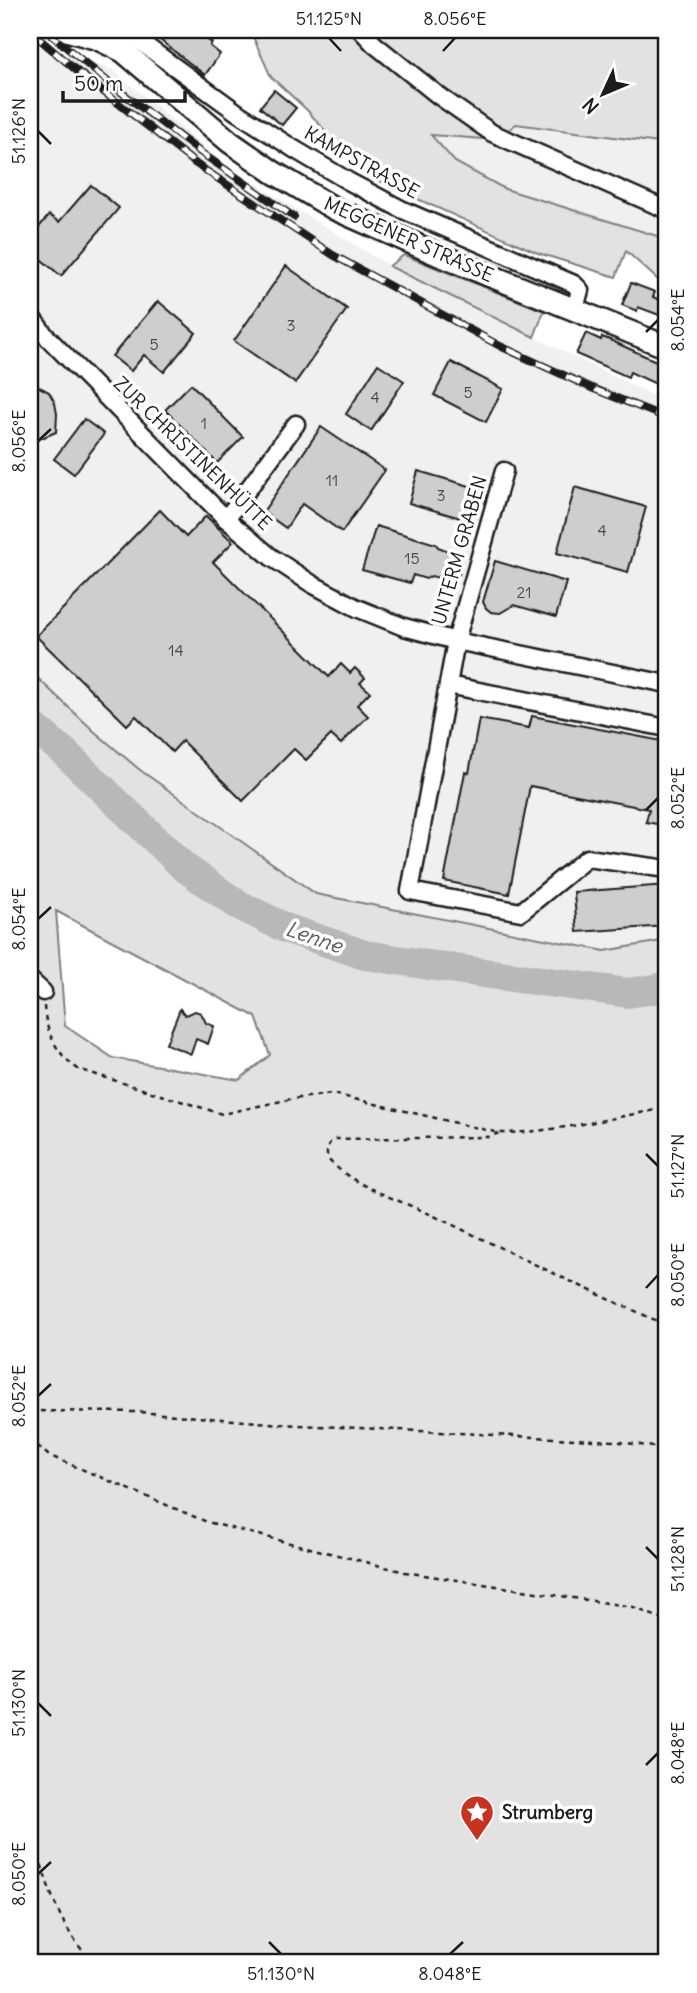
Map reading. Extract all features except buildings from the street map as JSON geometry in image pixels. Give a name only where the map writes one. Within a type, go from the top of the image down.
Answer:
[{"type":"main road","name":"MEGGENER STRASSE","points":[[71,31],[98,39],[123,51],[230,142],[273,172],[335,209],[439,255],[667,348]]},
{"type":"street","name":"KAMPSTRASSE","points":[[124,30],[238,113],[348,181],[447,230],[574,284],[580,290],[575,309]]},
{"type":"street","points":[[361,30],[374,44],[439,96],[492,132],[667,210]]},
{"type":"street","name":"ZUR CHRISTINENHÜTTE","points":[[30,315],[45,335],[226,519],[271,557],[312,584],[357,608],[404,627],[667,684]]},
{"type":"street","points":[[226,519],[296,424]]},
{"type":"street","name":"UNTERM GRABEN","points":[[503,471],[456,640],[410,891],[520,912],[587,858],[667,869]]},
{"type":"street","points":[[448,685],[667,727]]},
{"type":"street","points":[[30,980],[36,991]]},
{"type":"path","points":[[36,991],[51,1040],[62,1056],[78,1069],[222,1114],[291,1098],[333,1094],[499,1133],[520,1133],[667,1106]]},
{"type":"path","points":[[499,1133],[488,1137],[335,1139],[327,1147],[327,1158],[336,1168],[370,1188],[667,1325]]},
{"type":"path","points":[[30,1411],[139,1412],[281,1424],[614,1441],[667,1449]]},
{"type":"path","points":[[30,1439],[48,1455],[207,1522],[405,1572],[633,1607],[667,1621]]},
{"type":"path","points":[[30,1826],[62,1920],[75,1941],[95,1963]]},
{"type":"shaded area","points":[[250,30],[667,30],[667,144],[516,124],[496,140],[431,135],[455,162],[505,189],[667,239],[667,288],[626,251],[616,277],[538,253],[361,172],[307,110],[271,77]]},
{"type":"shaded area","points":[[30,44],[113,70],[228,167],[389,266],[667,400],[667,940],[605,951],[316,894],[140,770],[30,671]]},
{"type":"shaded area","points":[[516,124],[667,144],[667,239],[505,189],[455,162],[430,134],[496,140]]},
{"type":"shaded area","points":[[404,255],[544,311],[534,337],[389,266]]},
{"type":"shaded area","points":[[30,671],[140,770],[316,894],[605,951],[667,940],[667,1963],[30,1963]],"holes":[[[56,911],[256,1017],[270,1055],[239,1080],[113,1058],[65,1026]]]},
{"type":"waterway","name":"Lenne","points":[[30,724],[64,752],[184,867],[237,904],[285,928],[365,955],[462,970],[628,993],[667,987]]},
{"type":"railway","points":[[45,30],[200,152],[294,217]]},
{"type":"railway","points":[[30,31],[196,164],[333,255],[500,346],[594,389],[667,418]]},
{"type":"place","name":"Strumberg","points":[[477,1842]]}]
